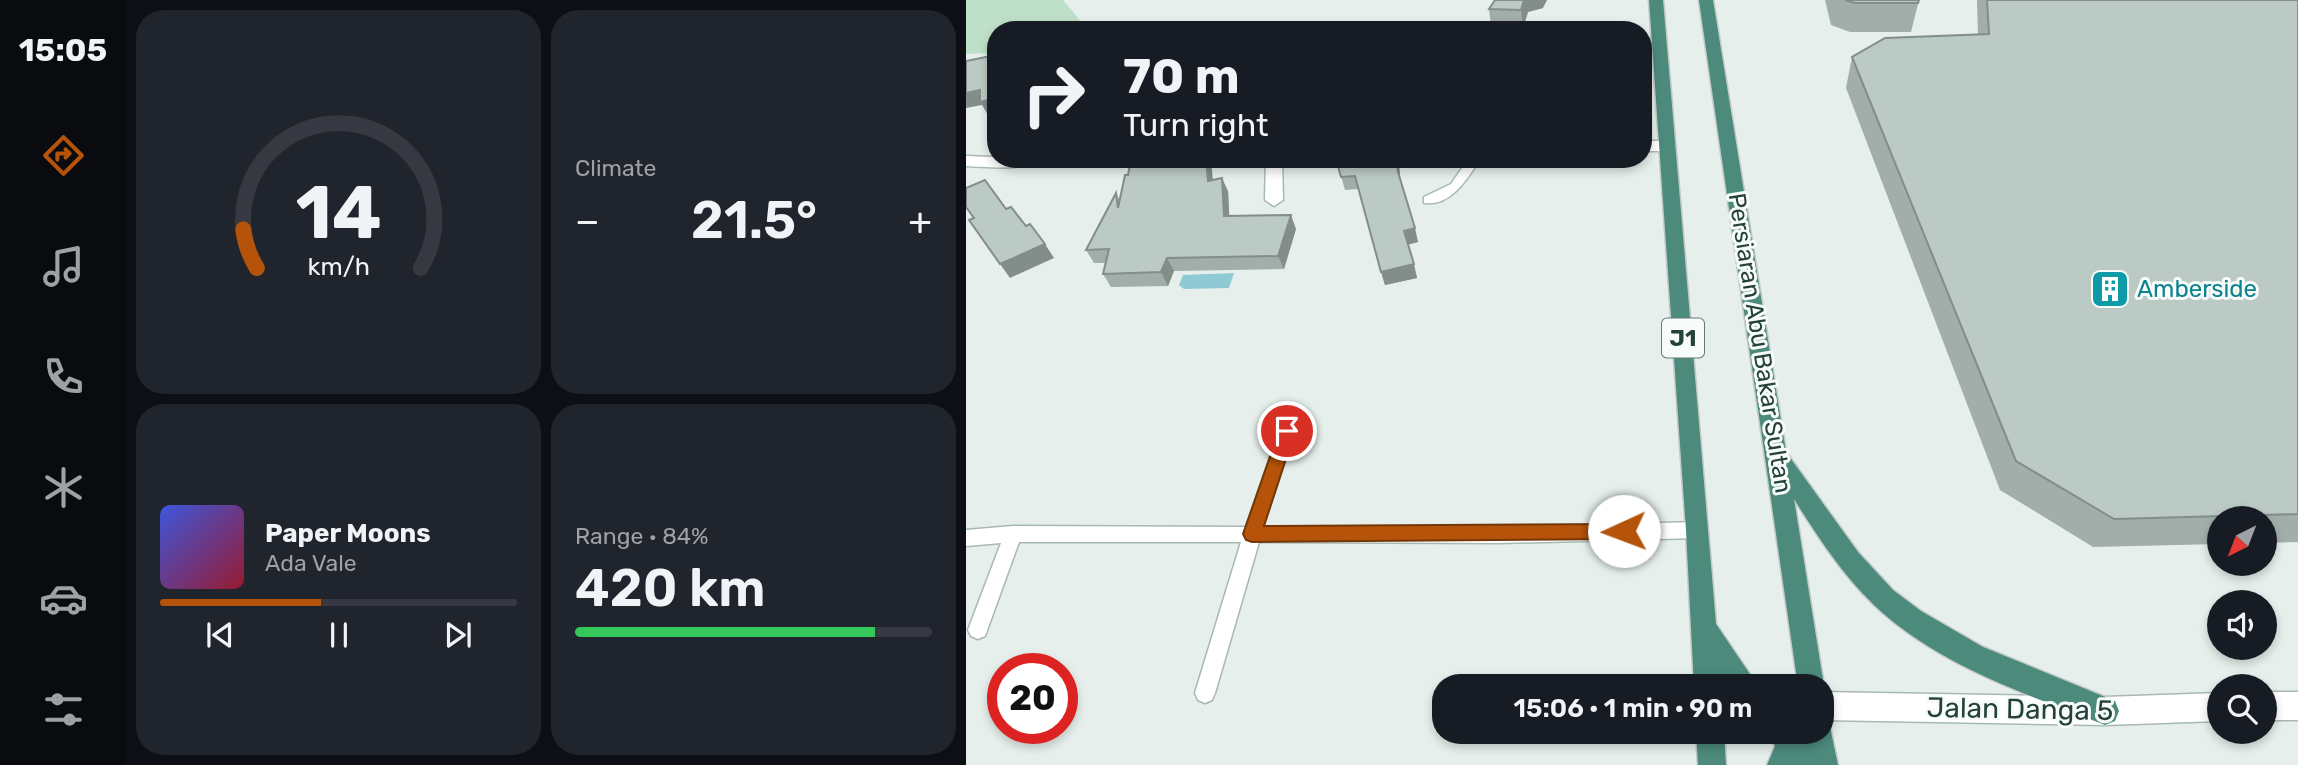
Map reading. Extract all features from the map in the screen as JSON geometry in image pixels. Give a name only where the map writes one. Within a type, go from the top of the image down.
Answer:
[{"type":"highway","name":"J1","points":[[1656,0],[1698,530],[1706,674]]},
{"type":"highway","name":"Persiaran Abu Bakar Sultan","points":[[1706,0],[1809,674]]},
{"type":"highway","points":[[1776,454],[1860,574],[1922,628],[2012,675],[2105,710]]},
{"type":"highway","points":[[1704,627],[1736,674]]},
{"type":"highway","points":[[1711,744],[1712,765]]},
{"type":"highway","points":[[1821,744],[1824,765]]},
{"type":"street","points":[[1652,146],[1668,146]]},
{"type":"street","points":[[966,161],[987,162]]},
{"type":"street","points":[[1274,168],[1274,200]]},
{"type":"street","name":"Jalan Danga 5","points":[[1834,706],[2105,710],[2207,707]]},
{"type":"street","points":[[2277,706],[2298,706]]},
{"type":"lane","points":[[1429,200],[1456,187],[1468,168]]},
{"type":"lane","points":[[1205,693],[1252,534],[1287,431]]},
{"type":"lane","points":[[966,538],[1013,534],[1500,534],[1698,530]]},
{"type":"lane","points":[[978,630],[1013,534]]},
{"type":"green space","points":[[966,0],[1063,0],[1080,21],[987,21],[987,53],[966,54]]},
{"type":"water","points":[[1234,273],[1229,288],[1184,289],[1179,285],[1183,275]]},
{"type":"building","points":[[1495,0],[1524,0],[1521,10],[1489,9]]},
{"type":"building","points":[[1845,0],[1919,0],[1918,3],[1855,3]]},
{"type":"building","name":"Amberside","points":[[1987,0],[2298,0],[2298,514],[2277,515],[2277,506],[2207,506],[2207,516],[2114,519],[2016,461],[1852,57],[1885,38],[1989,34]]},
{"type":"building","points":[[987,57],[987,100],[980,102],[980,90],[966,93],[966,61]]},
{"type":"building","points":[[1129,168],[1207,168],[1208,181],[1222,178],[1224,216],[1291,215],[1278,256],[1167,258],[1161,272],[1103,274],[1109,249],[1086,250],[1116,193],[1118,208],[1125,175],[1128,175]]},
{"type":"building","points":[[1338,168],[1397,168],[1415,228],[1404,231],[1414,264],[1381,272],[1355,176],[1341,177]]},
{"type":"building","points":[[985,180],[1006,209],[1011,207],[1026,226],[1030,224],[1045,244],[1000,264],[969,220],[974,218],[966,207],[966,188]]},
{"type":"place","name":"Amberside","points":[[2110,289]]},
{"type":"route","points":[[1287,431],[1252,534],[1624,531]]}]
